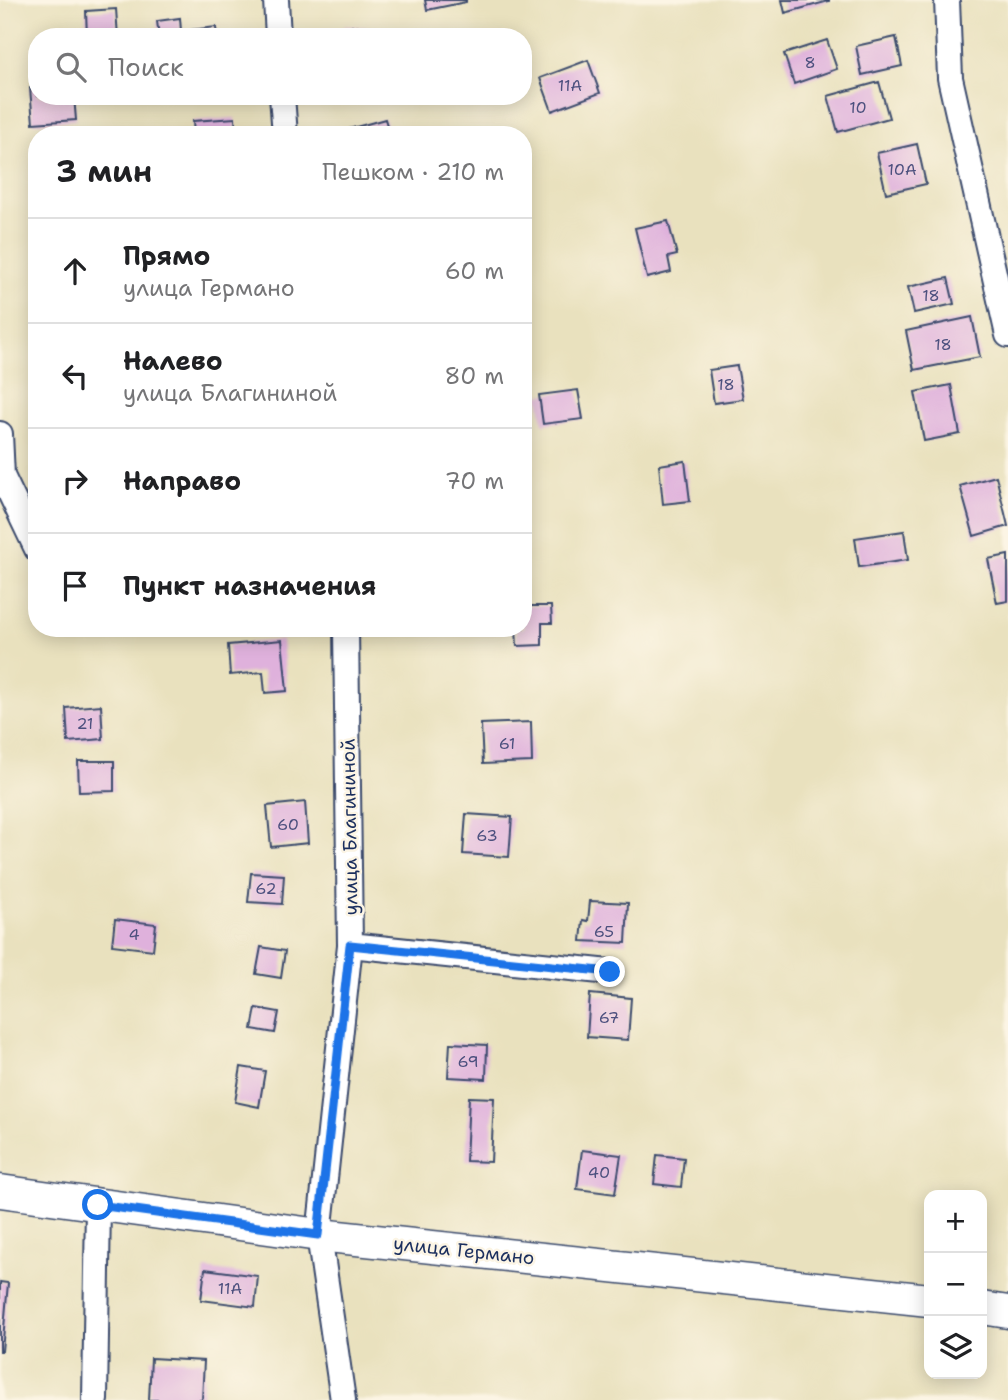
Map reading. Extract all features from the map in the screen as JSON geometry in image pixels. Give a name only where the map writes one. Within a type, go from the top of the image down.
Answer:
[{"type":"main road","name":"улица Германо","points":[[0,1191],[318,1235],[924,1299]]},
{"type":"main road","points":[[987,1309],[1008,1312]]},
{"type":"street","points":[[276,0],[278,28]]},
{"type":"street","points":[[951,4],[950,78],[1008,335]]},
{"type":"street","points":[[283,105],[284,126]]},
{"type":"street","points":[[0,434],[1,476],[28,531]]},
{"type":"street","name":"улица Благининой","points":[[343,1400],[318,1235],[350,945],[346,637]]},
{"type":"street","points":[[350,945],[610,972]]},
{"type":"street","points":[[94,1400],[98,1205]]},
{"type":"building","points":[[425,0],[466,0],[466,2],[427,10]]},
{"type":"building","points":[[782,0],[829,0],[829,1],[785,13]]},
{"type":"building","points":[[116,9],[117,28],[87,28],[86,11]]},
{"type":"building","points":[[180,18],[181,28],[158,28],[157,21]]},
{"type":"building","points":[[344,26],[387,28],[344,28]]},
{"type":"building","points":[[896,37],[902,66],[862,75],[856,46]]},
{"type":"building","points":[[827,40],[837,69],[794,84],[784,54]]},
{"type":"building","points":[[588,60],[600,93],[552,111],[540,78]]},
{"type":"building","points":[[879,82],[889,118],[838,132],[828,96]]},
{"type":"building","points":[[31,105],[75,105],[76,120],[33,123]]},
{"type":"building","points":[[235,118],[235,126],[193,126],[193,121]]},
{"type":"building","points":[[385,119],[387,126],[360,126]]},
{"type":"building","points":[[917,144],[926,184],[886,193],[877,153]]},
{"type":"building","points":[[668,221],[677,255],[668,257],[671,272],[647,278],[635,228]]},
{"type":"building","points":[[948,278],[954,304],[914,313],[908,287]]},
{"type":"building","points":[[972,317],[980,357],[914,370],[906,331]]},
{"type":"building","points":[[737,366],[743,399],[714,403],[709,370]]},
{"type":"building","points":[[951,385],[960,434],[924,441],[915,392]]},
{"type":"building","points":[[578,390],[583,419],[543,424],[539,395]]},
{"type":"building","points":[[685,461],[690,501],[663,504],[659,465]]},
{"type":"building","points":[[996,476],[1008,526],[974,536],[960,486]]},
{"type":"building","points":[[904,531],[908,560],[859,567],[855,538]]},
{"type":"building","points":[[1008,555],[1008,601],[997,603],[988,559]]},
{"type":"building","points":[[532,606],[551,606],[552,623],[542,623],[542,645],[517,646],[516,637],[532,637]]},
{"type":"building","points":[[282,640],[287,691],[265,693],[263,672],[230,675],[228,645]]},
{"type":"building","points":[[101,705],[103,739],[68,742],[66,708]]},
{"type":"building","points":[[531,722],[532,762],[483,764],[481,724]]},
{"type":"building","points":[[78,761],[114,761],[114,791],[79,792]]},
{"type":"building","points":[[305,802],[308,843],[271,847],[267,806]]},
{"type":"building","points":[[466,814],[512,817],[509,857],[463,854]]},
{"type":"building","points":[[251,873],[284,875],[282,904],[248,902]]},
{"type":"building","points":[[590,901],[628,903],[626,943],[581,941],[583,920],[588,921]]},
{"type":"building","points":[[115,919],[156,924],[153,950],[112,945]]},
{"type":"building","points":[[261,947],[285,951],[281,978],[256,974]]},
{"type":"building","points":[[590,994],[631,998],[628,1040],[587,1037]]},
{"type":"building","points":[[256,1008],[279,1012],[275,1033],[252,1029]]},
{"type":"building","points":[[450,1043],[487,1045],[486,1079],[448,1077]]},
{"type":"building","points":[[241,1067],[265,1071],[259,1107],[235,1102]]},
{"type":"building","points":[[469,1097],[494,1098],[491,1162],[466,1161]]},
{"type":"building","points":[[582,1150],[621,1155],[615,1194],[577,1189]]},
{"type":"building","points":[[657,1155],[684,1158],[681,1187],[654,1184]]},
{"type":"building","points":[[205,1269],[258,1276],[255,1307],[201,1300]]},
{"type":"building","points":[[0,1282],[8,1283],[2,1351],[0,1351]]},
{"type":"building","points":[[151,1358],[204,1361],[202,1400],[149,1400]]},
{"type":"route","points":[[98,1205],[318,1235],[350,945],[610,972]]}]
